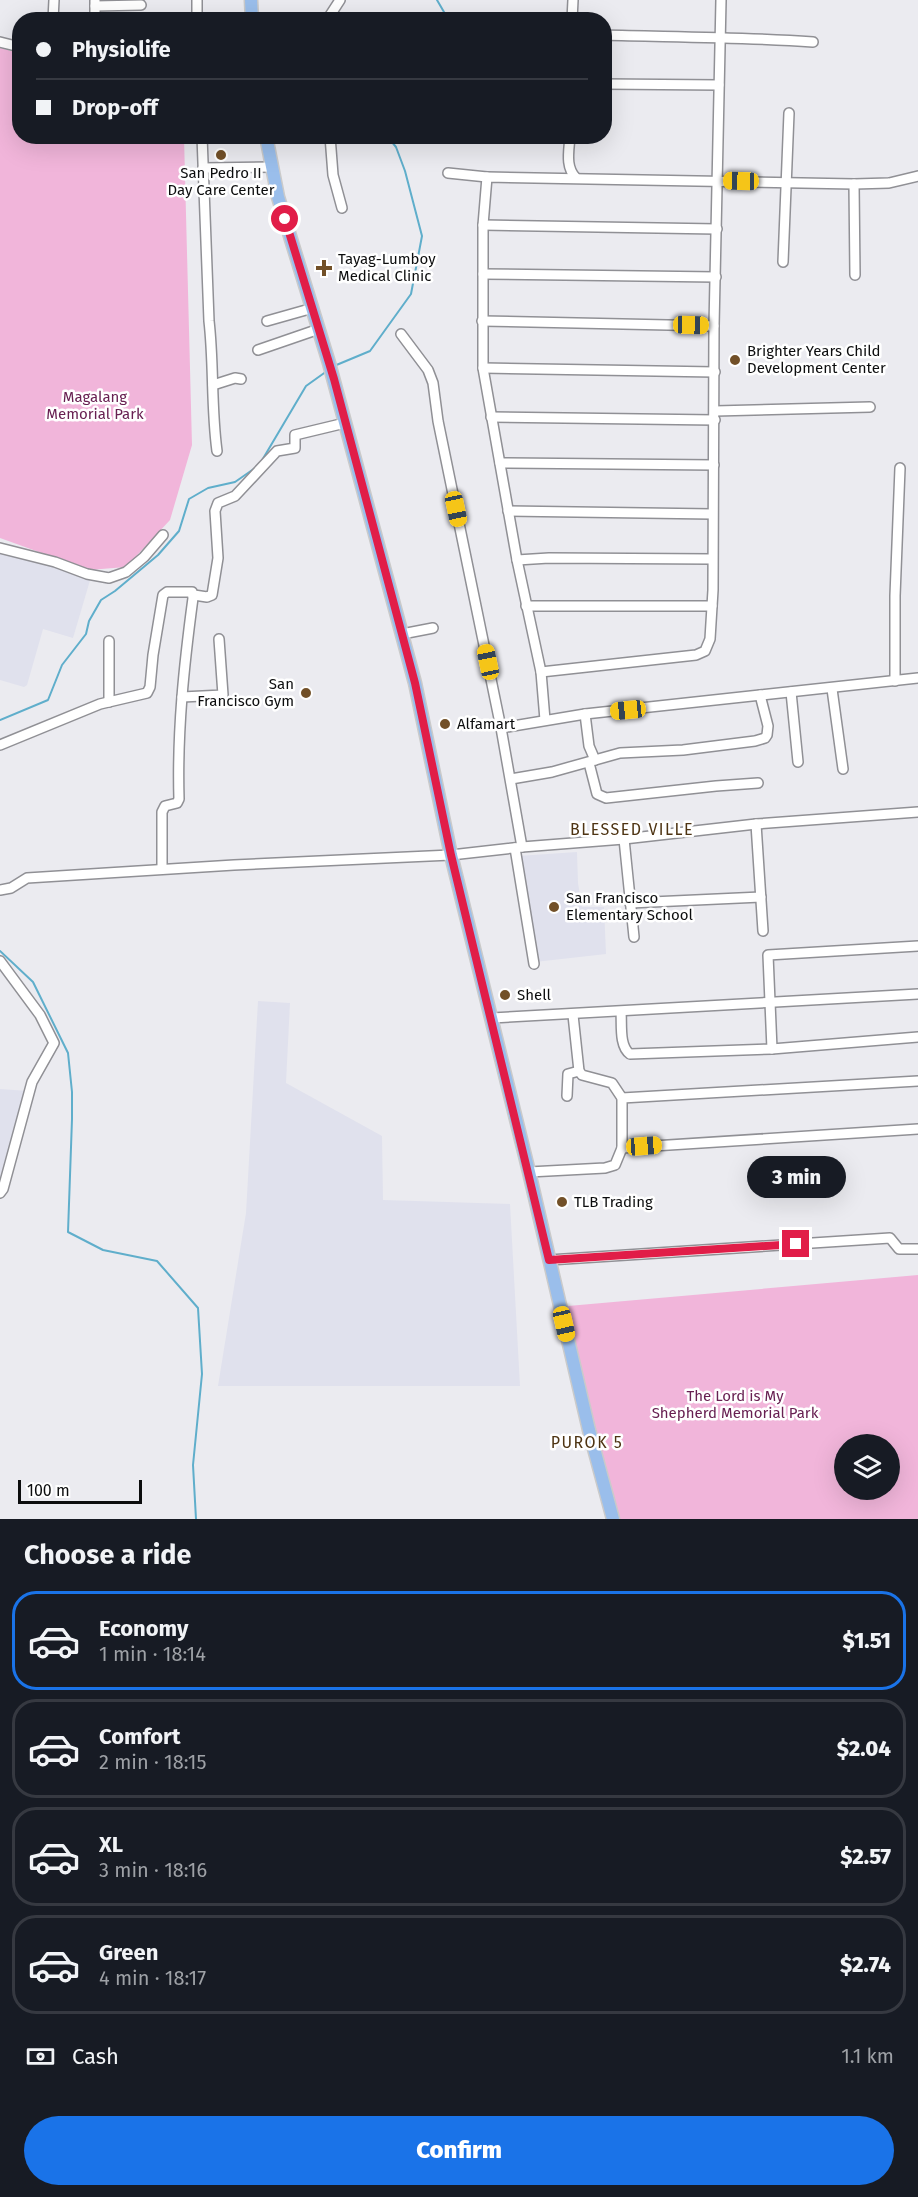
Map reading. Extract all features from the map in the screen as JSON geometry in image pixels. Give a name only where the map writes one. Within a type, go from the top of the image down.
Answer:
[{"type":"main road","points":[[267,144],[278,197],[320,329],[415,683],[451,855],[613,1519]]},
{"type":"street","points":[[541,672],[696,655],[705,651],[710,639],[721,0]]},
{"type":"street","points":[[95,3],[141,4]]},
{"type":"street","points":[[612,35],[719,39],[745,37],[813,42]]},
{"type":"street","points":[[612,84],[718,85]]},
{"type":"street","points":[[783,262],[789,113]]},
{"type":"street","points":[[202,144],[209,321],[213,351],[212,415],[217,450]]},
{"type":"street","points":[[331,144],[333,175],[342,208]]},
{"type":"street","points":[[570,144],[569,165],[576,178]]},
{"type":"street","points":[[203,168],[271,166]]},
{"type":"street","points":[[448,173],[487,177],[854,184],[889,183],[918,176]]},
{"type":"street","points":[[487,177],[483,225],[483,368],[517,560],[541,672],[545,720]]},
{"type":"street","points":[[854,184],[855,275]]},
{"type":"street","points":[[483,225],[717,229]]},
{"type":"street","points":[[483,274],[716,277]]},
{"type":"street","points":[[267,321],[313,308]]},
{"type":"street","points":[[482,321],[714,326]]},
{"type":"street","points":[[258,350],[320,329]]},
{"type":"street","points":[[401,334],[422,360],[433,383],[438,421],[511,779],[534,964]]},
{"type":"street","points":[[483,368],[715,372]]},
{"type":"street","points":[[213,385],[235,378],[241,379]]},
{"type":"street","points":[[491,417],[715,416],[870,407]]},
{"type":"street","points":[[0,745],[109,702],[149,691],[163,595],[167,592],[192,592],[194,595],[207,597],[212,594],[218,558],[215,511],[218,503],[235,496],[277,451],[295,448],[295,435],[345,423]]},
{"type":"street","points":[[500,463],[714,465]]},
{"type":"street","points":[[896,681],[895,596],[900,468]]},
{"type":"street","points":[[508,511],[712,514]]},
{"type":"street","points":[[0,548],[55,562],[87,574],[110,578],[126,572],[144,557],[163,534]]},
{"type":"street","points":[[517,560],[712,558]]},
{"type":"street","points":[[162,869],[162,812],[165,806],[177,803],[179,799],[182,679],[194,595]]},
{"type":"street","points":[[526,606],[712,606]]},
{"type":"street","points":[[402,634],[433,628]]},
{"type":"street","points":[[182,697],[223,695],[219,639]]},
{"type":"street","points":[[109,641],[109,702]]},
{"type":"street","points":[[501,728],[585,714],[918,678]]},
{"type":"street","points":[[832,688],[843,770]]},
{"type":"street","points":[[791,692],[798,762]]},
{"type":"street","points":[[511,779],[592,762],[620,753],[683,750],[747,743],[765,738],[768,726],[760,695]]},
{"type":"street","points":[[585,714],[597,794],[600,797],[758,783]]},
{"type":"street","points":[[0,890],[11,888],[27,878],[451,855],[756,824],[918,812]]},
{"type":"street","points":[[756,824],[763,931]]},
{"type":"street","points":[[624,839],[634,938]]},
{"type":"street","points":[[630,903],[761,897]]},
{"type":"street","points":[[772,1048],[768,955],[918,946]]},
{"type":"street","points":[[0,961],[40,1015],[54,1043],[32,1082],[0,1193]]},
{"type":"street","points":[[492,1018],[918,994]]},
{"type":"street","points":[[621,1012],[624,1045],[630,1054],[772,1048],[918,1037]]},
{"type":"street","points":[[529,1172],[605,1168],[615,1165],[622,1148],[622,1098],[612,1083],[582,1075],[579,1071],[573,1015]]},
{"type":"street","points":[[567,1095],[568,1074],[579,1071]]},
{"type":"street","points":[[622,1098],[918,1082]]},
{"type":"street","points":[[622,1148],[918,1129]]},
{"type":"street","points":[[549,1260],[890,1239],[899,1249],[918,1249]]},
{"type":"shaded area","points":[[0,551],[91,577],[73,638],[43,629],[27,685],[24,687],[0,680]]},
{"type":"shaded area","name":"San Francisco Elementary School","points":[[577,852],[578,883],[582,907],[604,907],[606,954],[535,962],[518,856]]},
{"type":"shaded area","points":[[258,1001],[290,1003],[286,1083],[382,1136],[383,1200],[510,1204],[520,1386],[218,1386],[246,1213]]},
{"type":"shaded area","points":[[0,1089],[28,1091],[0,1193]]},
{"type":"green space","name":"Magalang Memorial Park","points":[[0,48],[12,51],[12,144],[184,144],[192,445],[170,520],[126,567],[89,570],[0,538]]},
{"type":"green space","name":"The Lord is My Shepherd Memorial Park","points":[[918,1275],[918,1519],[615,1519],[598,1455],[568,1306]]},
{"type":"waterway","points":[[437,0],[444,12]]},
{"type":"waterway","points":[[334,366],[370,351],[411,294],[422,236],[405,171],[394,144]]},
{"type":"waterway","points":[[261,462],[306,386],[327,371]]},
{"type":"waterway","points":[[0,720],[48,700],[62,665],[86,634],[89,621],[101,600],[158,555],[179,531],[189,499],[208,488],[235,482],[258,466]]},
{"type":"waterway","points":[[0,951],[33,982],[68,1053],[72,1092],[68,1232],[103,1250],[157,1261],[198,1308],[202,1374],[193,1465],[196,1519]]},
{"type":"place","name":"San Pedro II Day Care Center","points":[[221,155]]},
{"type":"place","name":"Tayag-Lumboy Medical Clinic","points":[[324,268]]},
{"type":"place","name":"Brighter Years Child Development Center","points":[[735,360]]},
{"type":"place","name":"San Francisco Gym","points":[[306,693]]},
{"type":"place","name":"Alfamart","points":[[445,724]]},
{"type":"place","name":"San Francisco Elementary School","points":[[554,907]]},
{"type":"place","name":"Shell","points":[[505,995]]},
{"type":"place","name":"TLB Trading","points":[[562,1202]]},
{"type":"district","name":"BLESSED VILLE","points":[[632,829]]},
{"type":"district","name":"PUROK 5","points":[[587,1442]]},
{"type":"route","points":[[285,219],[334,379],[415,683],[451,855],[549,1260],[796,1244]]}]
